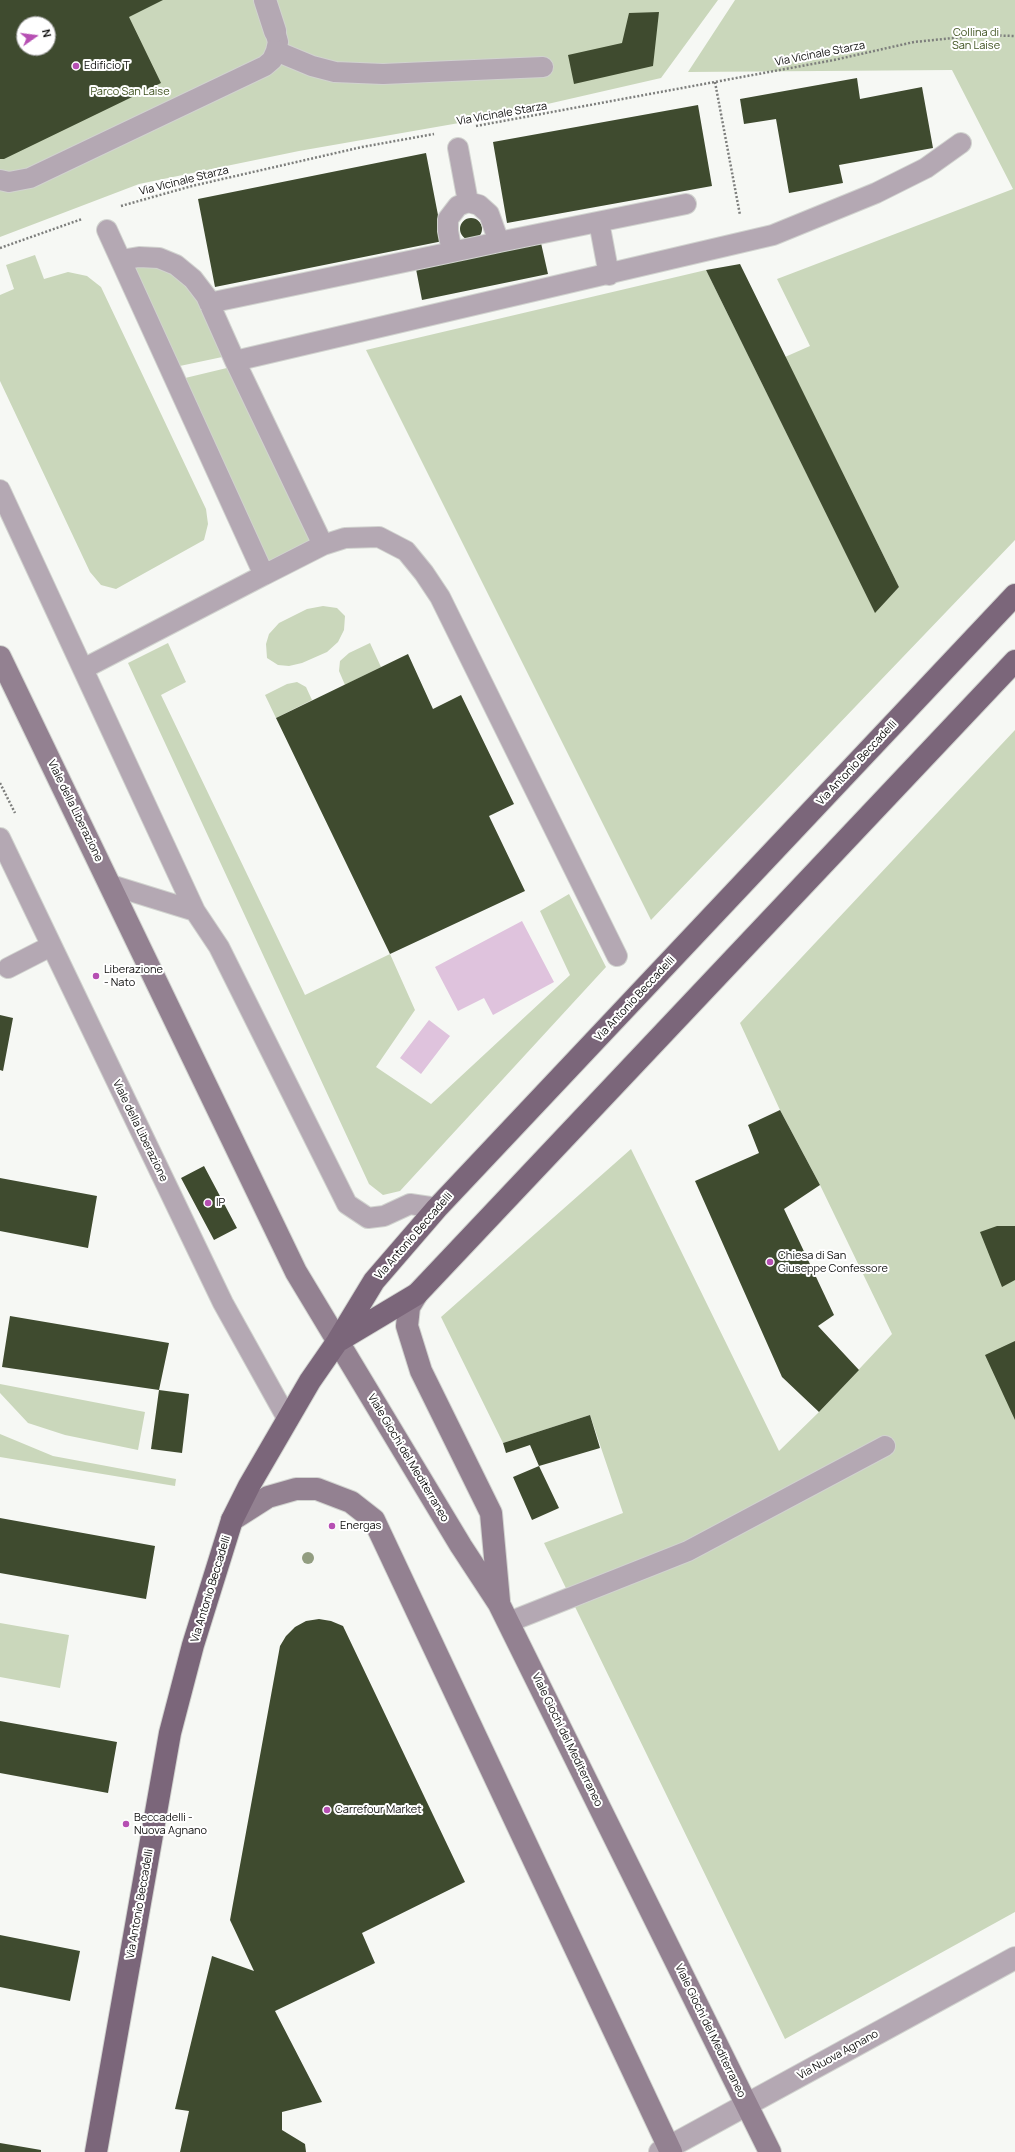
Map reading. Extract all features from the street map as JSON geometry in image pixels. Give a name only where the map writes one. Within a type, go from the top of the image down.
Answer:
[{"type":"main road","name":"Via Antonio Beccadelli","points":[[96,2152],[170,1733],[193,1645],[232,1520],[249,1486],[310,1381],[337,1342],[374,1281],[437,1208],[1015,595]]},
{"type":"main road","name":"Viale della Liberazione","points":[[0,657],[232,1138]]},
{"type":"main road","points":[[504,1613],[491,1514],[421,1371],[407,1326],[409,1307],[417,1294],[1015,661]]},
{"type":"main road","name":"Viale Giochi del Mediterraneo","points":[[232,1138],[296,1272],[461,1546],[504,1613],[770,2152]]},
{"type":"main road","points":[[337,1342],[417,1294]]},
{"type":"main road","points":[[232,1520],[268,1497],[296,1489],[317,1489],[351,1502],[374,1520],[667,2151]]},
{"type":"street","points":[[265,0],[275,41]]},
{"type":"street","name":"Via Nuova Agnano","points":[[667,2151],[1015,1958]]},
{"type":"lane","points":[[0,180],[9,182],[30,178],[265,66],[272,60],[275,41],[312,66],[335,72],[383,74],[543,67]]},
{"type":"lane","points":[[235,361],[745,243],[773,235],[876,193],[926,168],[961,143]]},
{"type":"lane","points":[[458,148],[468,202]]},
{"type":"lane","points":[[452,252],[448,231],[448,219],[458,206],[468,202],[479,205],[489,214],[499,242]]},
{"type":"lane","points":[[209,303],[686,204]]},
{"type":"lane","points":[[599,222],[609,274]]},
{"type":"lane","points":[[107,230],[264,575]]},
{"type":"lane","points":[[121,260],[139,257],[159,258],[176,265],[193,279],[209,303],[323,545]]},
{"type":"lane","points":[[0,490],[195,911],[219,947],[347,1204],[368,1218],[384,1216],[410,1204],[437,1208]]},
{"type":"lane","points":[[83,669],[323,545],[345,538],[379,537],[406,551],[424,573],[440,598],[617,956]]},
{"type":"lane","name":"Viale della Liberazione","points":[[0,838],[223,1303],[288,1420]]},
{"type":"lane","points":[[111,885],[159,898],[195,911]]},
{"type":"lane","points":[[8,968],[51,946]]},
{"type":"lane","points":[[504,1613],[688,1551],[884,1446]]},
{"type":"path","name":"Via Vicinale Starza","points":[[472,127],[715,82],[914,42],[983,35],[1015,36]]},
{"type":"path","points":[[715,82],[745,243]]},
{"type":"path","name":"Via Vicinale Starza","points":[[116,208],[200,184],[362,147],[440,133]]},
{"type":"path","points":[[0,248],[89,217]]},
{"type":"green space","name":"Parco San Laise","points":[[0,0],[718,0],[661,78],[482,119],[299,151],[139,184],[0,237]]},
{"type":"green space","name":"Collina di San Laise","points":[[735,0],[1015,0],[1015,540],[651,920],[366,350],[706,270],[875,612],[899,587],[785,357],[810,346],[777,279],[1013,189],[952,70],[688,72]]},
{"type":"green space","points":[[35,255],[44,279],[68,272],[87,276],[101,287],[206,509],[208,524],[204,540],[116,589],[101,585],[90,572],[0,381],[0,295],[14,289],[6,265]]},
{"type":"green space","points":[[140,267],[162,267],[188,282],[227,356],[175,367],[131,270]]},
{"type":"green space","points":[[231,367],[314,541],[267,566],[181,379]]},
{"type":"green space","points":[[323,606],[337,608],[345,616],[344,630],[338,642],[327,652],[302,663],[289,666],[278,665],[267,658],[266,644],[269,634],[279,623],[307,609]]},
{"type":"green space","points":[[168,643],[186,682],[161,695],[305,995],[390,954],[415,1010],[376,1067],[431,1104],[570,975],[540,911],[569,894],[606,967],[400,1191],[383,1195],[369,1184],[128,663]]},
{"type":"green space","points":[[370,643],[381,667],[345,685],[339,671],[340,661],[349,653]]},
{"type":"green space","points":[[297,682],[306,687],[312,700],[276,718],[265,695],[287,684]]},
{"type":"green space","points":[[1015,730],[1015,1912],[785,2039],[544,1543],[623,1513],[590,1415],[503,1443],[441,1317],[631,1149],[779,1451],[819,1412],[892,1334],[820,1185],[780,1110],[740,1023]]},
{"type":"green space","points":[[0,1384],[145,1412],[138,1450],[65,1435],[28,1423],[0,1393]]},
{"type":"green space","points":[[0,1434],[53,1456],[176,1479],[175,1486],[0,1457]]},
{"type":"green space","points":[[0,1623],[69,1635],[60,1688],[0,1677]]},
{"type":"shaded area","points":[[522,921],[554,982],[493,1015],[484,998],[458,1011],[435,967]]},
{"type":"shaded area","points":[[429,1020],[450,1036],[421,1074],[400,1058]]},
{"type":"building","name":"Edificio T","points":[[0,0],[163,0],[129,17],[161,83],[4,159],[0,159]]},
{"type":"building","points":[[659,12],[653,66],[574,84],[568,55],[622,43],[629,13]]},
{"type":"building","points":[[857,78],[860,99],[922,87],[933,148],[839,165],[843,183],[789,193],[776,119],[744,124],[740,99]]},
{"type":"building","points":[[698,105],[712,186],[507,223],[493,142]]},
{"type":"building","points":[[426,153],[443,241],[215,287],[198,199]]},
{"type":"building","points":[[467,218],[475,218],[482,225],[482,233],[475,240],[467,240],[460,233],[460,225]]},
{"type":"building","points":[[541,243],[548,274],[422,300],[416,269]]},
{"type":"building","points":[[740,264],[899,587],[875,613],[706,270]]},
{"type":"building","points":[[408,654],[433,709],[461,695],[514,804],[489,816],[525,891],[390,954],[276,718]]},
{"type":"building","points":[[0,1015],[13,1018],[3,1071],[0,1070]]},
{"type":"building","name":"Chiesa di San Giuseppe Confessore","points":[[780,1110],[820,1185],[784,1209],[834,1315],[818,1326],[859,1370],[819,1412],[782,1377],[695,1181],[759,1153],[748,1125]]},
{"type":"building","points":[[204,1166],[237,1228],[214,1240],[181,1178]]},
{"type":"building","points":[[0,1178],[97,1196],[88,1248],[0,1231]]},
{"type":"building","points":[[997,1226],[1015,1226],[1015,1280],[1002,1287],[980,1232]]},
{"type":"building","points":[[10,1316],[169,1343],[159,1390],[2,1367]]},
{"type":"building","points":[[1015,1341],[1015,1420],[985,1355]]},
{"type":"building","points":[[159,1390],[189,1394],[182,1453],[151,1449]]},
{"type":"building","points":[[590,1415],[600,1448],[539,1466],[530,1445],[506,1453],[503,1443]]},
{"type":"building","points":[[539,1466],[559,1508],[532,1520],[513,1477]]},
{"type":"building","points":[[0,1518],[155,1546],[146,1599],[0,1573]]},
{"type":"building","points":[[319,1619],[331,1621],[343,1626],[465,1882],[362,1933],[375,1963],[275,2011],[322,2102],[282,2112],[282,2130],[305,2144],[306,2152],[180,2152],[189,2111],[175,2109],[212,1956],[254,1971],[230,1920],[280,1646],[286,1636],[295,1627],[306,1621]]},
{"type":"building","points":[[0,1721],[117,1742],[108,1793],[0,1773]]},
{"type":"building","points":[[0,1935],[80,1951],[70,2001],[0,1987]]},
{"type":"building","points":[[0,2143],[41,2150],[41,2152],[0,2152]]},
{"type":"place","name":"Edificio T","points":[[76,66]]},
{"type":"place","name":"Liberazione - Nato","points":[[96,976]]},
{"type":"place","name":"IP","points":[[208,1203]]},
{"type":"place","name":"Chiesa di San Giuseppe Confessore","points":[[770,1262]]},
{"type":"place","name":"Energas","points":[[332,1526]]},
{"type":"place","name":"Carrefour Market","points":[[327,1810]]},
{"type":"place","name":"Beccadelli - Nuova Agnano","points":[[126,1824]]}]
